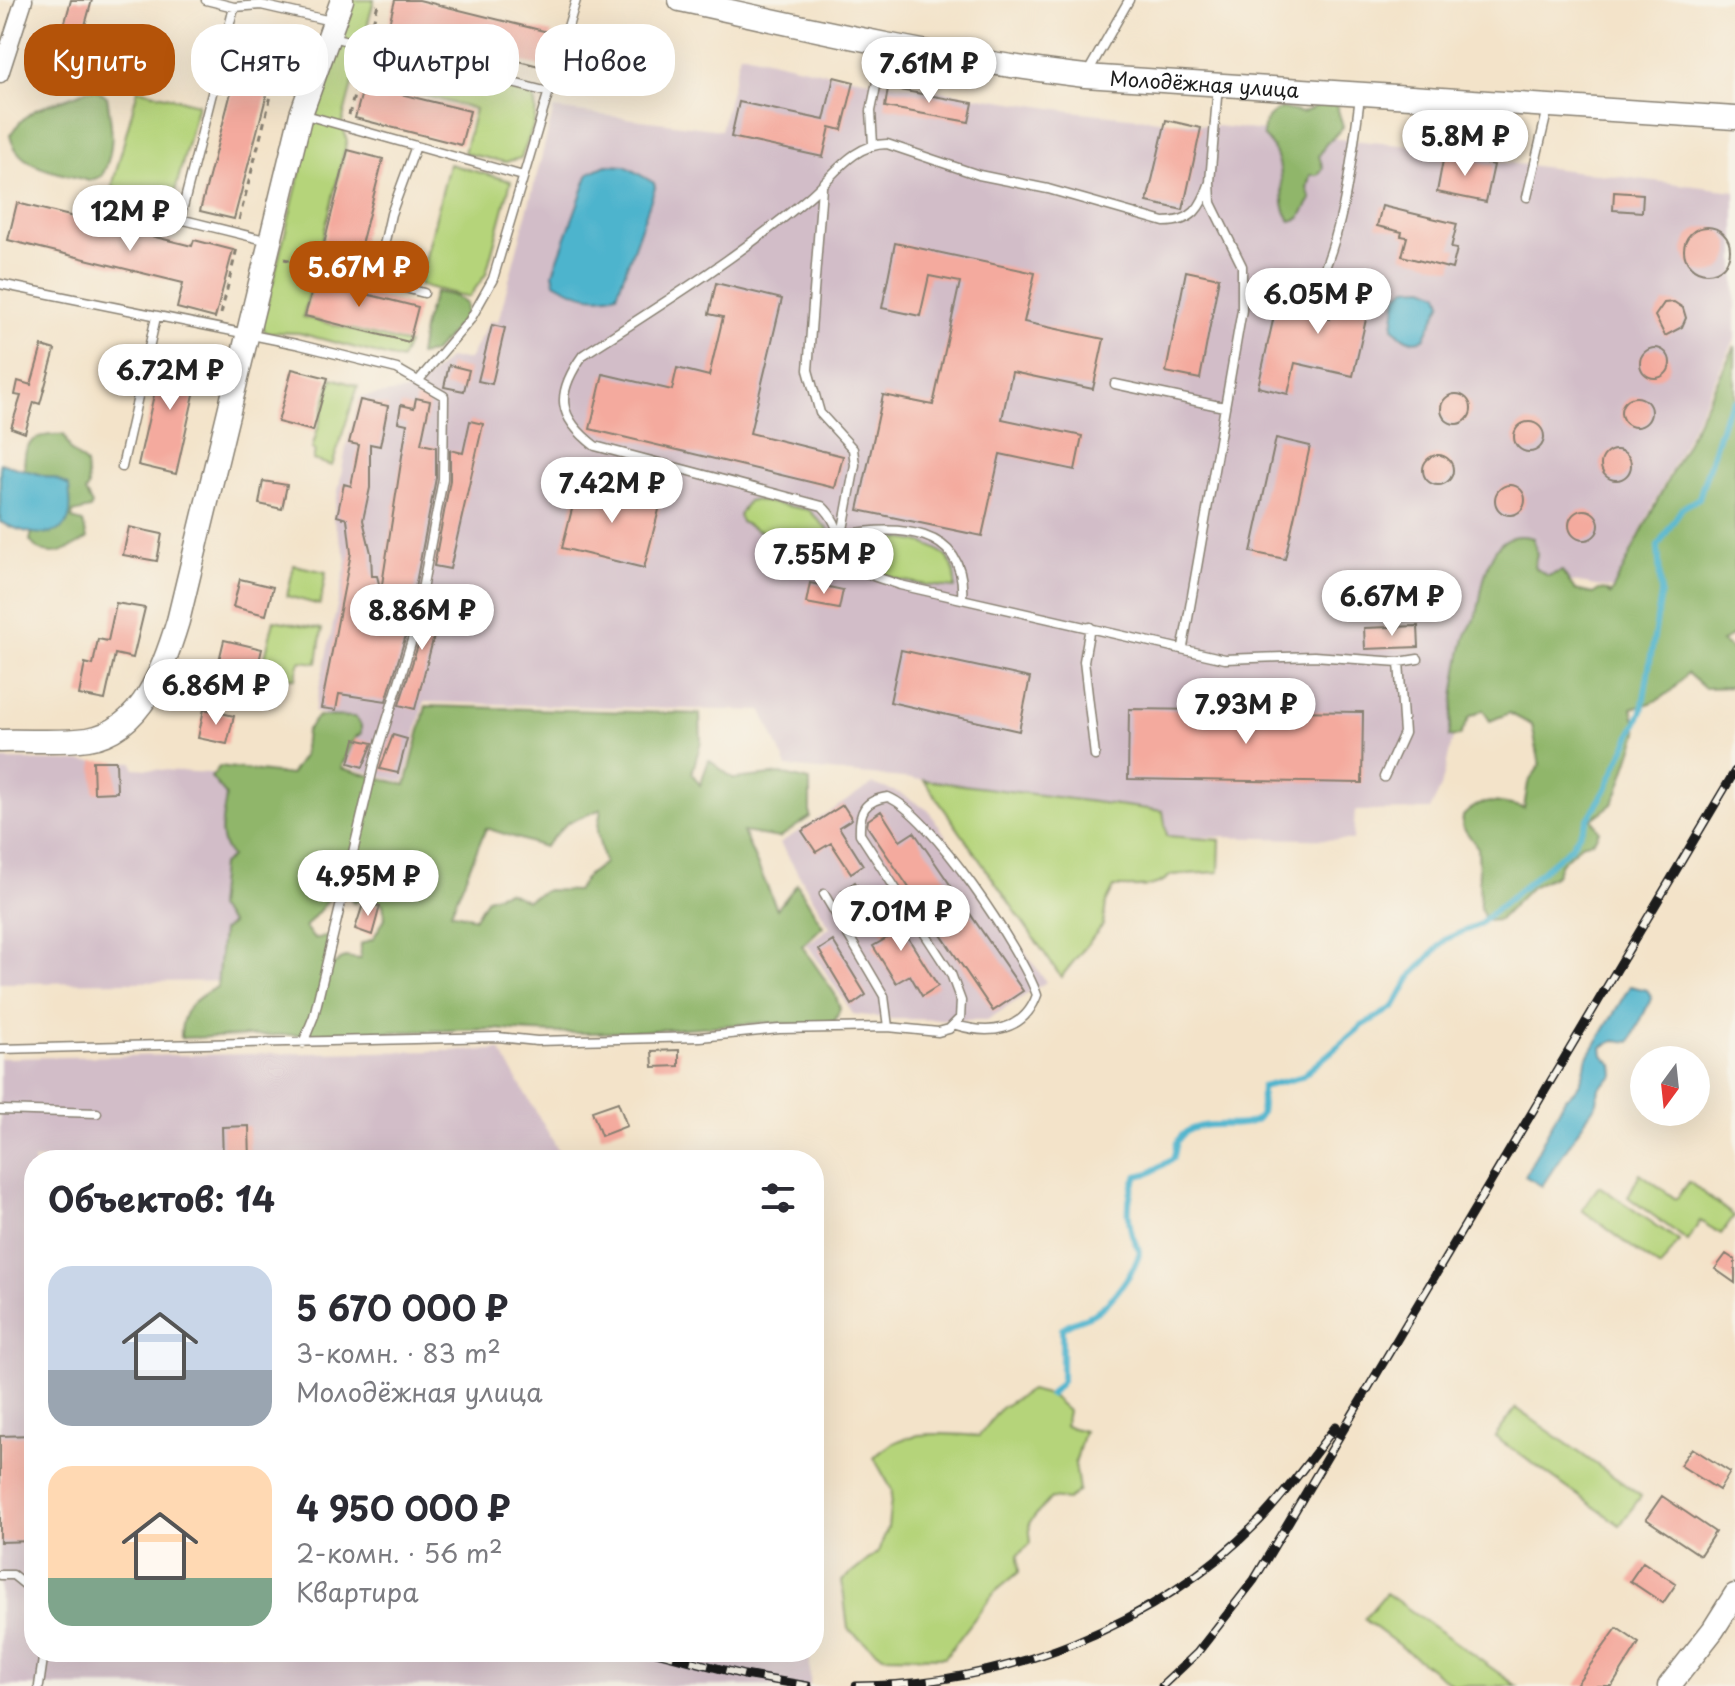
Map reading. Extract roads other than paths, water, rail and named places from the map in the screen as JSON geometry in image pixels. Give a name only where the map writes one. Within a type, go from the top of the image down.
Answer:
[{"type":"street","points":[[0,74],[24,0]]},
{"type":"street","points":[[0,741],[89,739],[114,728],[139,707],[156,684],[167,656],[301,114],[342,0]]},
{"type":"street","name":"Молодёжная улица","points":[[680,0],[884,46],[991,65],[1085,76],[1735,118]]},
{"type":"street","points":[[1669,1686],[1713,1630],[1735,1595]]},
{"type":"lane","points":[[206,0],[234,7],[261,5],[293,12],[367,46],[535,89]]},
{"type":"lane","points":[[569,24],[576,0]]},
{"type":"lane","points":[[1085,76],[1129,0]]},
{"type":"lane","points":[[234,7],[180,219],[236,233],[267,248]]},
{"type":"lane","points":[[873,144],[871,111],[884,46]]},
{"type":"lane","points":[[1183,647],[1242,310],[1242,266],[1211,203],[1218,84]]},
{"type":"lane","points":[[1312,297],[1331,260],[1349,178],[1360,93]]},
{"type":"lane","points":[[419,380],[470,320],[493,279],[547,96]]},
{"type":"lane","points":[[1527,197],[1548,106]]},
{"type":"lane","points":[[301,114],[523,176]]},
{"type":"lane","points":[[1210,182],[1202,206],[1193,216],[1180,222],[1164,222],[1048,189],[979,175],[887,144],[873,144],[844,163],[822,187],[710,274],[583,355],[569,373],[563,410],[574,430],[595,446],[822,506],[834,518],[847,556],[858,569],[900,585],[1225,659],[1314,656],[1399,662],[1418,659]]},
{"type":"lane","points":[[376,281],[391,214],[416,146]]},
{"type":"lane","points":[[822,187],[808,370],[820,413],[853,449],[855,465],[842,535]]},
{"type":"lane","points":[[320,266],[424,293]]},
{"type":"lane","points":[[0,284],[296,344],[397,369],[444,396],[443,479],[413,637],[376,756],[314,1016],[303,1043]]},
{"type":"lane","points":[[122,467],[156,317]]},
{"type":"lane","points":[[1115,384],[1224,407]]},
{"type":"lane","points":[[842,535],[873,529],[904,532],[946,545],[959,564],[962,598]]},
{"type":"lane","points":[[1090,627],[1084,661],[1095,756]]},
{"type":"lane","points":[[1384,777],[1404,733],[1399,662]]},
{"type":"lane","points":[[0,1049],[498,1037],[537,1041],[670,1038],[779,1029],[888,1027],[938,1032],[956,1025],[973,1030],[1013,1026],[1032,1008],[1037,995],[991,913],[920,819],[903,803],[888,797],[876,799],[859,815],[860,834],[957,986],[962,1010],[956,1025]]},
{"type":"lane","points":[[824,894],[884,996],[888,1027]]},
{"type":"lane","points":[[0,1110],[97,1113]]},
{"type":"lane","points":[[0,1575],[13,1575],[24,1584]]},
{"type":"lane","points":[[39,1686],[43,1662]]},
{"type":"water","points":[[606,165],[625,166],[654,183],[655,188],[617,294],[593,296],[577,293],[555,282],[553,273],[589,173]]},
{"type":"water","points":[[1424,287],[1439,293],[1442,302],[1424,339],[1410,340],[1393,327],[1397,296],[1406,288]]},
{"type":"water","points":[[0,463],[56,479],[69,486],[70,511],[66,524],[60,530],[34,533],[0,522]]},
{"type":"water","points":[[1630,986],[1647,990],[1652,997],[1630,1042],[1616,1040],[1602,1047],[1603,1055],[1613,1065],[1614,1075],[1599,1088],[1597,1102],[1542,1186],[1525,1176],[1565,1098],[1574,1092],[1580,1082],[1586,1060]]},
{"type":"waterway","points":[[1050,1395],[1062,1381],[1062,1329],[1103,1307],[1122,1285],[1137,1259],[1140,1251],[1132,1234],[1129,1214],[1130,1194],[1137,1176],[1150,1173],[1173,1158],[1178,1140],[1186,1132],[1198,1127],[1236,1125],[1256,1119],[1262,1109],[1262,1087],[1301,1077],[1362,1026],[1394,1007],[1412,975],[1446,939],[1478,925],[1571,847],[1605,791],[1642,711],[1661,594],[1658,546],[1682,508],[1699,498],[1725,415],[1734,401]]},
{"type":"railway","points":[[1162,1686],[1197,1653],[1254,1580],[1735,771]]},
{"type":"railway","points":[[856,1686],[912,1683],[967,1675],[1074,1643],[1125,1620],[1173,1591],[1218,1558],[1259,1521],[1336,1426]]},
{"type":"railway","points":[[694,1662],[744,1675],[808,1686]]}]
